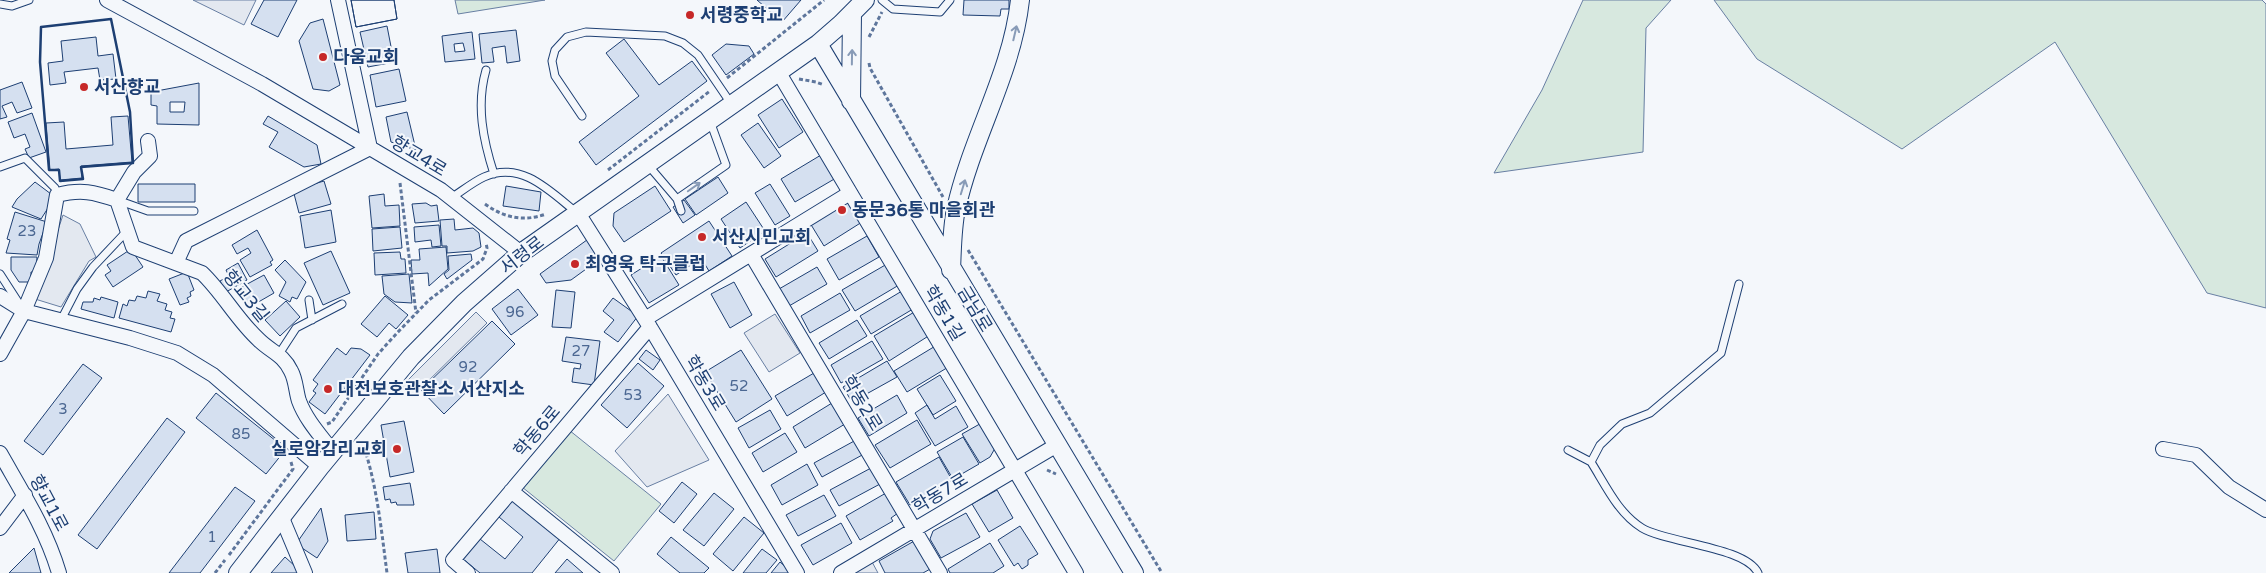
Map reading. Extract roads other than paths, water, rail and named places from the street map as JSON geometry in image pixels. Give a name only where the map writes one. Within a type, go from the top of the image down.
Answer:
[{"type":"street","points":[[107,0],[262,84],[370,148]]},
{"type":"street","name":"향교4로","points":[[338,0],[370,148],[451,198],[521,253]]},
{"type":"street","name":"서령로","points":[[238,573],[320,467],[411,357],[464,303],[571,208],[647,165],[732,106],[782,80],[865,0]]},
{"type":"street","points":[[952,270],[956,209],[988,110],[1010,50],[1021,2]]},
{"type":"street","points":[[851,101],[852,13]]},
{"type":"street","name":"금남로","points":[[818,44],[1134,573]]},
{"type":"street","name":"학동1길","points":[[782,80],[1076,573]]},
{"type":"street","points":[[0,354],[24,311],[46,258],[57,195],[73,191],[94,192],[117,200],[134,172],[150,156],[148,141]]},
{"type":"street","points":[[176,263],[186,241],[370,148]]},
{"type":"street","name":"학동6로","points":[[468,573],[453,560],[647,323],[750,254],[850,193]]},
{"type":"street","name":"향교3길","points":[[117,200],[133,247],[202,273],[216,286],[230,307],[259,341],[279,354],[292,372],[300,401],[311,423],[333,452]]},
{"type":"street","name":"학동3로","points":[[571,208],[647,323],[797,573]]},
{"type":"street","name":"학동2로","points":[[750,254],[940,573]]},
{"type":"street","points":[[0,296],[24,311],[149,343],[177,353],[213,375],[320,467]]},
{"type":"street","name":"학동7로","points":[[841,573],[1058,445]]},
{"type":"street","points":[[2163,449],[2196,455],[2229,487],[2266,510]]},
{"type":"street","name":"향교1로","points":[[0,453],[25,495],[52,549],[59,573]]},
{"type":"street","points":[[511,491],[612,573]]},
{"type":"street","points":[[0,528],[25,495]]},
{"type":"street","points":[[282,518],[305,573]]},
{"type":"lane","points":[[0,4],[12,6],[29,0]]},
{"type":"lane","points":[[885,2],[893,9],[940,12],[950,0]]},
{"type":"lane","points":[[582,116],[555,76],[552,67],[553,56],[559,45],[567,38],[579,32],[665,36],[675,39],[695,52],[732,106]]},
{"type":"lane","points":[[486,70],[481,94],[482,120],[486,148],[494,174]]},
{"type":"lane","points":[[677,199],[726,165],[710,121]]},
{"type":"lane","points":[[0,167],[25,158],[55,188],[57,195]]},
{"type":"lane","points":[[647,165],[677,199],[681,211]]},
{"type":"lane","points":[[451,198],[494,174],[511,172],[526,175],[571,208]]},
{"type":"lane","points":[[117,200],[148,211],[194,211]]},
{"type":"lane","points":[[61,320],[77,289],[93,267],[127,231]]},
{"type":"lane","points":[[0,274],[24,311]]},
{"type":"lane","points":[[1591,462],[1600,444],[1622,424],[1650,412],[1721,353],[1739,284]]},
{"type":"lane","points":[[309,300],[312,320]]},
{"type":"lane","points":[[279,354],[296,328],[342,304]]},
{"type":"lane","points":[[1568,450],[1591,462],[1623,514],[1644,529],[1742,558],[1758,573]]},
{"type":"place","name":"서령중학교","points":[[690,15]]},
{"type":"place","name":"다움교회","points":[[323,57]]},
{"type":"place","name":"서산향교","points":[[84,87]]},
{"type":"place","name":"동문36통 마을회관","points":[[842,210]]},
{"type":"place","name":"서산시민교회","points":[[702,237]]},
{"type":"place","name":"최영욱 탁구클럽","points":[[575,264]]},
{"type":"place","name":"대전보호관찰소 서산지소","points":[[328,389]]},
{"type":"place","name":"실로암감리교회","points":[[397,449]]}]
